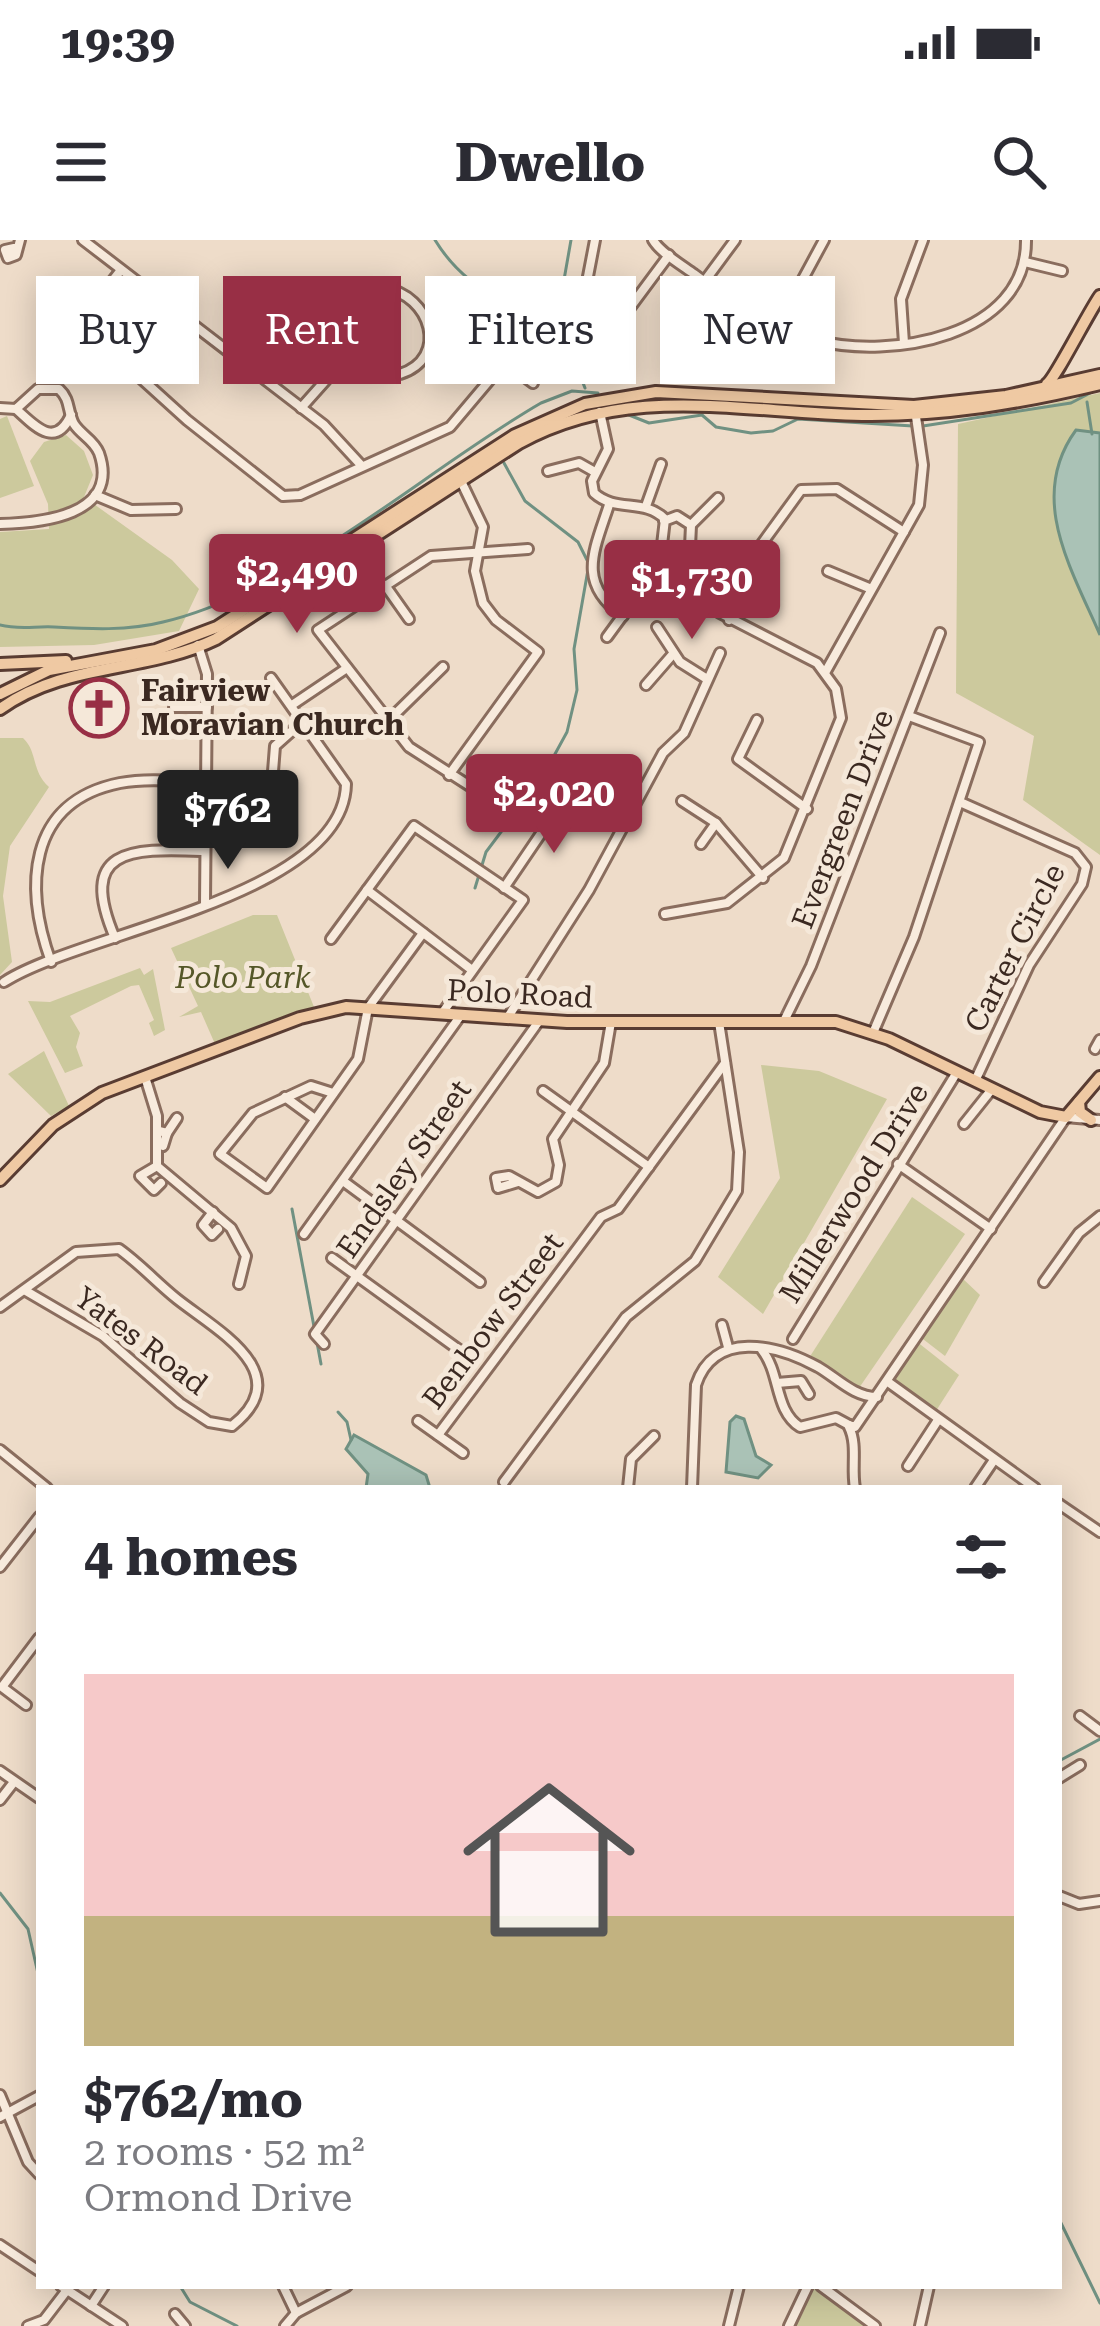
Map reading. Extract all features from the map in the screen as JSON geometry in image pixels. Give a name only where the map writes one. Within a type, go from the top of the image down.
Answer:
[{"type":"main road","points":[[1100,300],[1066,364],[1072,375],[1100,380]]},
{"type":"main road","points":[[1038,389],[1056,379],[1070,339],[1100,300]]},
{"type":"main road","points":[[915,410],[1085,379]]},
{"type":"main road","points":[[0,709],[47,682],[197,642],[459,478],[534,424],[598,406],[674,402],[979,409],[1100,380]]},
{"type":"main road","points":[[0,694],[36,675],[197,642]]},
{"type":"main road","points":[[0,664],[94,660]]},
{"type":"main road","name":"Polo Road","points":[[0,1180],[61,1118],[145,1077],[318,1012],[368,1008],[538,1021],[836,1022],[872,1033],[1040,1112],[1066,1117]]},
{"type":"main road","points":[[1066,1117],[1100,1077]]},
{"type":"main road","points":[[1080,1099],[1080,1112],[1096,1120]]},
{"type":"street","points":[[83,240],[301,408],[360,464]]},
{"type":"street","points":[[595,240],[580,318],[603,344],[669,255]]},
{"type":"street","points":[[653,240],[696,276]]},
{"type":"street","points":[[708,276],[735,240]]},
{"type":"street","points":[[805,276],[824,240]]},
{"type":"street","points":[[904,343],[901,299],[923,240]]},
{"type":"street","points":[[835,343],[904,343],[953,332],[994,312],[1015,290],[1027,240]]},
{"type":"street","points":[[1025,262],[1062,271]]},
{"type":"street","points":[[121,271],[87,314],[87,326],[211,441],[283,496],[300,495],[450,427],[486,384]]},
{"type":"street","points":[[401,295],[415,300],[427,317],[427,347],[420,360],[401,374]]},
{"type":"street","points":[[301,408],[322,384]]},
{"type":"street","points":[[0,524],[61,519],[95,495],[99,455],[71,415],[66,395],[53,388],[36,390],[16,409]]},
{"type":"street","points":[[598,406],[608,449],[592,489],[609,505],[646,506],[664,521]]},
{"type":"street","points":[[0,407],[16,409],[35,430],[48,434],[62,429],[71,415]]},
{"type":"street","points":[[826,671],[919,505],[923,471],[915,410]]},
{"type":"street","points":[[548,471],[579,463],[595,472]]},
{"type":"street","points":[[646,506],[661,464]]},
{"type":"street","points":[[449,776],[538,652],[487,610],[476,577],[481,516],[459,478]]},
{"type":"street","points":[[729,620],[761,545],[801,490],[837,488],[904,532]]},
{"type":"street","points":[[95,495],[131,510],[176,509]]},
{"type":"street","points":[[664,521],[659,540],[672,552],[690,547],[692,526],[718,498]]},
{"type":"street","points":[[609,505],[594,552],[594,587],[600,599],[623,616]]},
{"type":"street","points":[[664,521],[677,516],[692,526]]},
{"type":"street","points":[[487,796],[409,747],[318,630],[431,556],[528,549]]},
{"type":"street","points":[[828,571],[869,588]]},
{"type":"street","points":[[385,585],[409,619]]},
{"type":"street","points":[[607,638],[638,596]]},
{"type":"street","points":[[665,914],[727,903],[789,852],[841,718],[840,698],[826,671],[803,653],[720,613]]},
{"type":"street","points":[[657,627],[673,654],[706,679]]},
{"type":"street","name":"Evergreen Drive","points":[[785,1019],[812,966],[940,633]]},
{"type":"street","points":[[197,642],[207,674],[205,904]]},
{"type":"street","points":[[507,1018],[589,890],[663,753],[684,733],[720,653]]},
{"type":"street","points":[[646,685],[673,654]]},
{"type":"street","points":[[388,721],[443,667]]},
{"type":"street","points":[[292,705],[347,668]]},
{"type":"street","points":[[4,982],[291,868],[342,804],[346,791],[342,772],[271,678]]},
{"type":"street","points":[[174,707],[207,707]]},
{"type":"street","points":[[872,1033],[914,937],[979,742],[909,716]]},
{"type":"street","points":[[757,720],[737,759],[808,809]]},
{"type":"street","points":[[271,797],[275,746],[302,722]]},
{"type":"street","points":[[51,962],[32,888],[42,844],[61,817],[88,796],[117,784],[204,782]]},
{"type":"street","points":[[682,801],[716,823],[763,878]]},
{"type":"street","name":"Carter Circle","points":[[960,802],[1075,853],[1086,867],[1082,884],[1028,965],[975,1081]]},
{"type":"street","points":[[504,888],[561,804]]},
{"type":"street","points":[[701,844],[716,823]]},
{"type":"street","points":[[331,939],[414,826],[523,899],[442,1014]]},
{"type":"street","points":[[115,938],[99,894],[102,877],[115,860],[136,851],[202,850]]},
{"type":"street","points":[[367,890],[472,970]]},
{"type":"street","points":[[333,1093],[315,1085],[249,1116],[220,1154],[267,1188],[360,1055],[368,1008],[423,933]]},
{"type":"street","points":[[304,1234],[461,1015]]},
{"type":"street","name":"Endsley Street","points":[[324,1344],[315,1334],[538,1021]]},
{"type":"street","points":[[504,1482],[626,1317],[693,1263],[737,1191],[739,1152],[718,1021]]},
{"type":"street","points":[[518,1182],[538,1192],[556,1182],[559,1165],[553,1139],[604,1063],[611,1022]]},
{"type":"street","name":"Benbow Street","points":[[438,1435],[601,1216],[618,1209],[724,1063]]},
{"type":"street","name":"Millerwood Drive","points":[[793,1339],[957,1072]]},
{"type":"street","points":[[145,1077],[163,1146]]},
{"type":"street","points":[[964,1124],[992,1089]]},
{"type":"street","points":[[543,1091],[649,1167]]},
{"type":"street","points":[[285,1097],[314,1119]]},
{"type":"street","points":[[849,1426],[862,1422],[1066,1117],[1096,1120]]},
{"type":"street","points":[[160,1183],[154,1190],[140,1176],[157,1166],[163,1132],[177,1118]]},
{"type":"street","points":[[898,1164],[992,1229]]},
{"type":"street","points":[[157,1166],[231,1228],[246,1256],[239,1284]]},
{"type":"street","points":[[343,1181],[480,1282]]},
{"type":"street","points":[[213,1212],[203,1226],[212,1234],[218,1229]]},
{"type":"street","points":[[1044,1282],[1078,1233],[1100,1216]]},
{"type":"street","name":"Yates Road","points":[[119,1249],[248,1352],[256,1390],[250,1407],[228,1426],[209,1422],[103,1336],[26,1291],[76,1252],[119,1249]]},
{"type":"street","points":[[332,1258],[462,1352]]},
{"type":"street","points":[[0,1307],[26,1291]]},
{"type":"street","points":[[722,1325],[728,1347]]},
{"type":"street","points":[[692,1485],[696,1385],[711,1357],[728,1347],[801,1360],[864,1397],[877,1396]]},
{"type":"street","points":[[761,1350],[776,1378],[787,1418],[800,1427],[836,1418],[849,1426],[855,1440],[850,1461],[855,1485]]},
{"type":"street","points":[[776,1378],[801,1381],[809,1394]]},
{"type":"street","points":[[888,1382],[1031,1485]]},
{"type":"street","points":[[908,1466],[938,1420]]},
{"type":"street","points":[[418,1421],[463,1453]]},
{"type":"street","points":[[628,1485],[631,1460],[654,1436]]},
{"type":"street","points":[[0,1450],[42,1485]]},
{"type":"street","points":[[977,1485],[994,1460]]},
{"type":"street","points":[[1062,1506],[1100,1532]]},
{"type":"street","points":[[0,1568],[36,1521]]},
{"type":"street","points":[[26,1705],[2,1687],[36,1642]]},
{"type":"street","points":[[1080,1716],[1100,1731]]},
{"type":"street","points":[[1062,1776],[1080,1765]]},
{"type":"street","points":[[0,1772],[36,1796]]},
{"type":"street","points":[[0,1800],[14,1782]]},
{"type":"street","points":[[1062,1897],[1079,1904],[1100,1901]]},
{"type":"street","points":[[0,2095],[4,2115],[36,2171]]},
{"type":"street","points":[[4,2115],[36,2098]]},
{"type":"street","points":[[0,2245],[36,2269]]},
{"type":"street","points":[[28,2326],[44,2320],[63,2289]]},
{"type":"street","points":[[66,2289],[122,2326]]},
{"type":"street","points":[[91,2306],[102,2289]]},
{"type":"street","points":[[284,2289],[296,2314]]},
{"type":"street","points":[[285,2326],[296,2314],[342,2289]]},
{"type":"street","points":[[729,2326],[738,2289]]},
{"type":"street","points":[[789,2326],[807,2289]]},
{"type":"street","points":[[825,2289],[871,2325]]},
{"type":"street","points":[[920,2326],[928,2289]]},
{"type":"street","points":[[175,2314],[184,2326]]},
{"type":"green space","points":[[1100,393],[1100,855],[1023,800],[1034,736],[956,693],[958,424]]},
{"type":"green space","points":[[7,416],[34,486],[0,498],[0,419]]},
{"type":"green space","points":[[66,435],[84,451],[93,475],[84,497],[172,560],[199,589],[179,631],[94,645],[0,647],[0,532],[49,529],[48,504],[30,461],[44,442]]},
{"type":"green space","points":[[0,738],[23,738],[49,787],[10,846],[3,896],[12,962],[0,975]]},
{"type":"green space","name":"Polo Park","points":[[253,915],[277,915],[314,1007],[215,1044],[201,1012],[179,1017],[198,1006],[171,948]]},
{"type":"green space","points":[[140,968],[144,975],[153,969],[165,1030],[154,1036],[149,1023],[154,1020],[139,985],[131,986],[70,1016],[80,1033],[76,1047],[83,1066],[65,1073],[28,1001],[50,1002]]},
{"type":"green space","points":[[44,1051],[69,1106],[51,1116],[8,1074]]},
{"type":"green space","points":[[761,1065],[819,1071],[887,1099],[763,1314],[718,1277],[780,1178]]},
{"type":"green space","points":[[912,1197],[965,1234],[859,1388],[809,1358]]},
{"type":"green space","points":[[962,1278],[980,1295],[945,1356],[919,1336]]},
{"type":"green space","points":[[916,1341],[959,1375],[934,1414],[891,1380]]},
{"type":"green space","points":[[810,2289],[816,2289],[860,2317],[865,2326],[792,2326]]},
{"type":"shaded area","points":[[1076,430],[1100,433],[1100,635],[1067,558],[1054,507],[1062,455]]},
{"type":"shaded area","points":[[736,1416],[744,1419],[756,1456],[771,1465],[758,1478],[726,1472],[730,1422]]},
{"type":"shaded area","points":[[354,1435],[426,1475],[429,1485],[366,1485],[368,1474],[346,1449]]},
{"type":"waterway","points":[[435,240],[474,283],[554,337],[585,388]]},
{"type":"waterway","points":[[565,276],[571,240]]},
{"type":"waterway","points":[[923,426],[1071,403],[1096,390]]},
{"type":"waterway","points":[[0,625],[123,628],[212,607],[309,557],[541,403],[572,391],[598,393]]},
{"type":"waterway","points":[[1087,402],[1092,434]]},
{"type":"waterway","points":[[629,415],[649,423],[702,415],[716,427],[751,433],[773,431],[798,419],[913,426]]},
{"type":"waterway","points":[[475,888],[486,852],[543,776],[567,732],[577,690],[574,649],[589,564],[578,542],[525,501],[504,463]]},
{"type":"waterway","points":[[292,1209],[321,1364]]},
{"type":"waterway","points":[[338,1412],[347,1422],[351,1440]]},
{"type":"waterway","points":[[1062,1759],[1100,1739]]},
{"type":"waterway","points":[[0,1893],[28,1929],[36,1965]]},
{"type":"waterway","points":[[1062,2225],[1100,2303]]},
{"type":"waterway","points":[[182,2289],[190,2302],[237,2326]]},
{"type":"place","name":"Fairview Moravian Church","points":[[99,708]]}]
